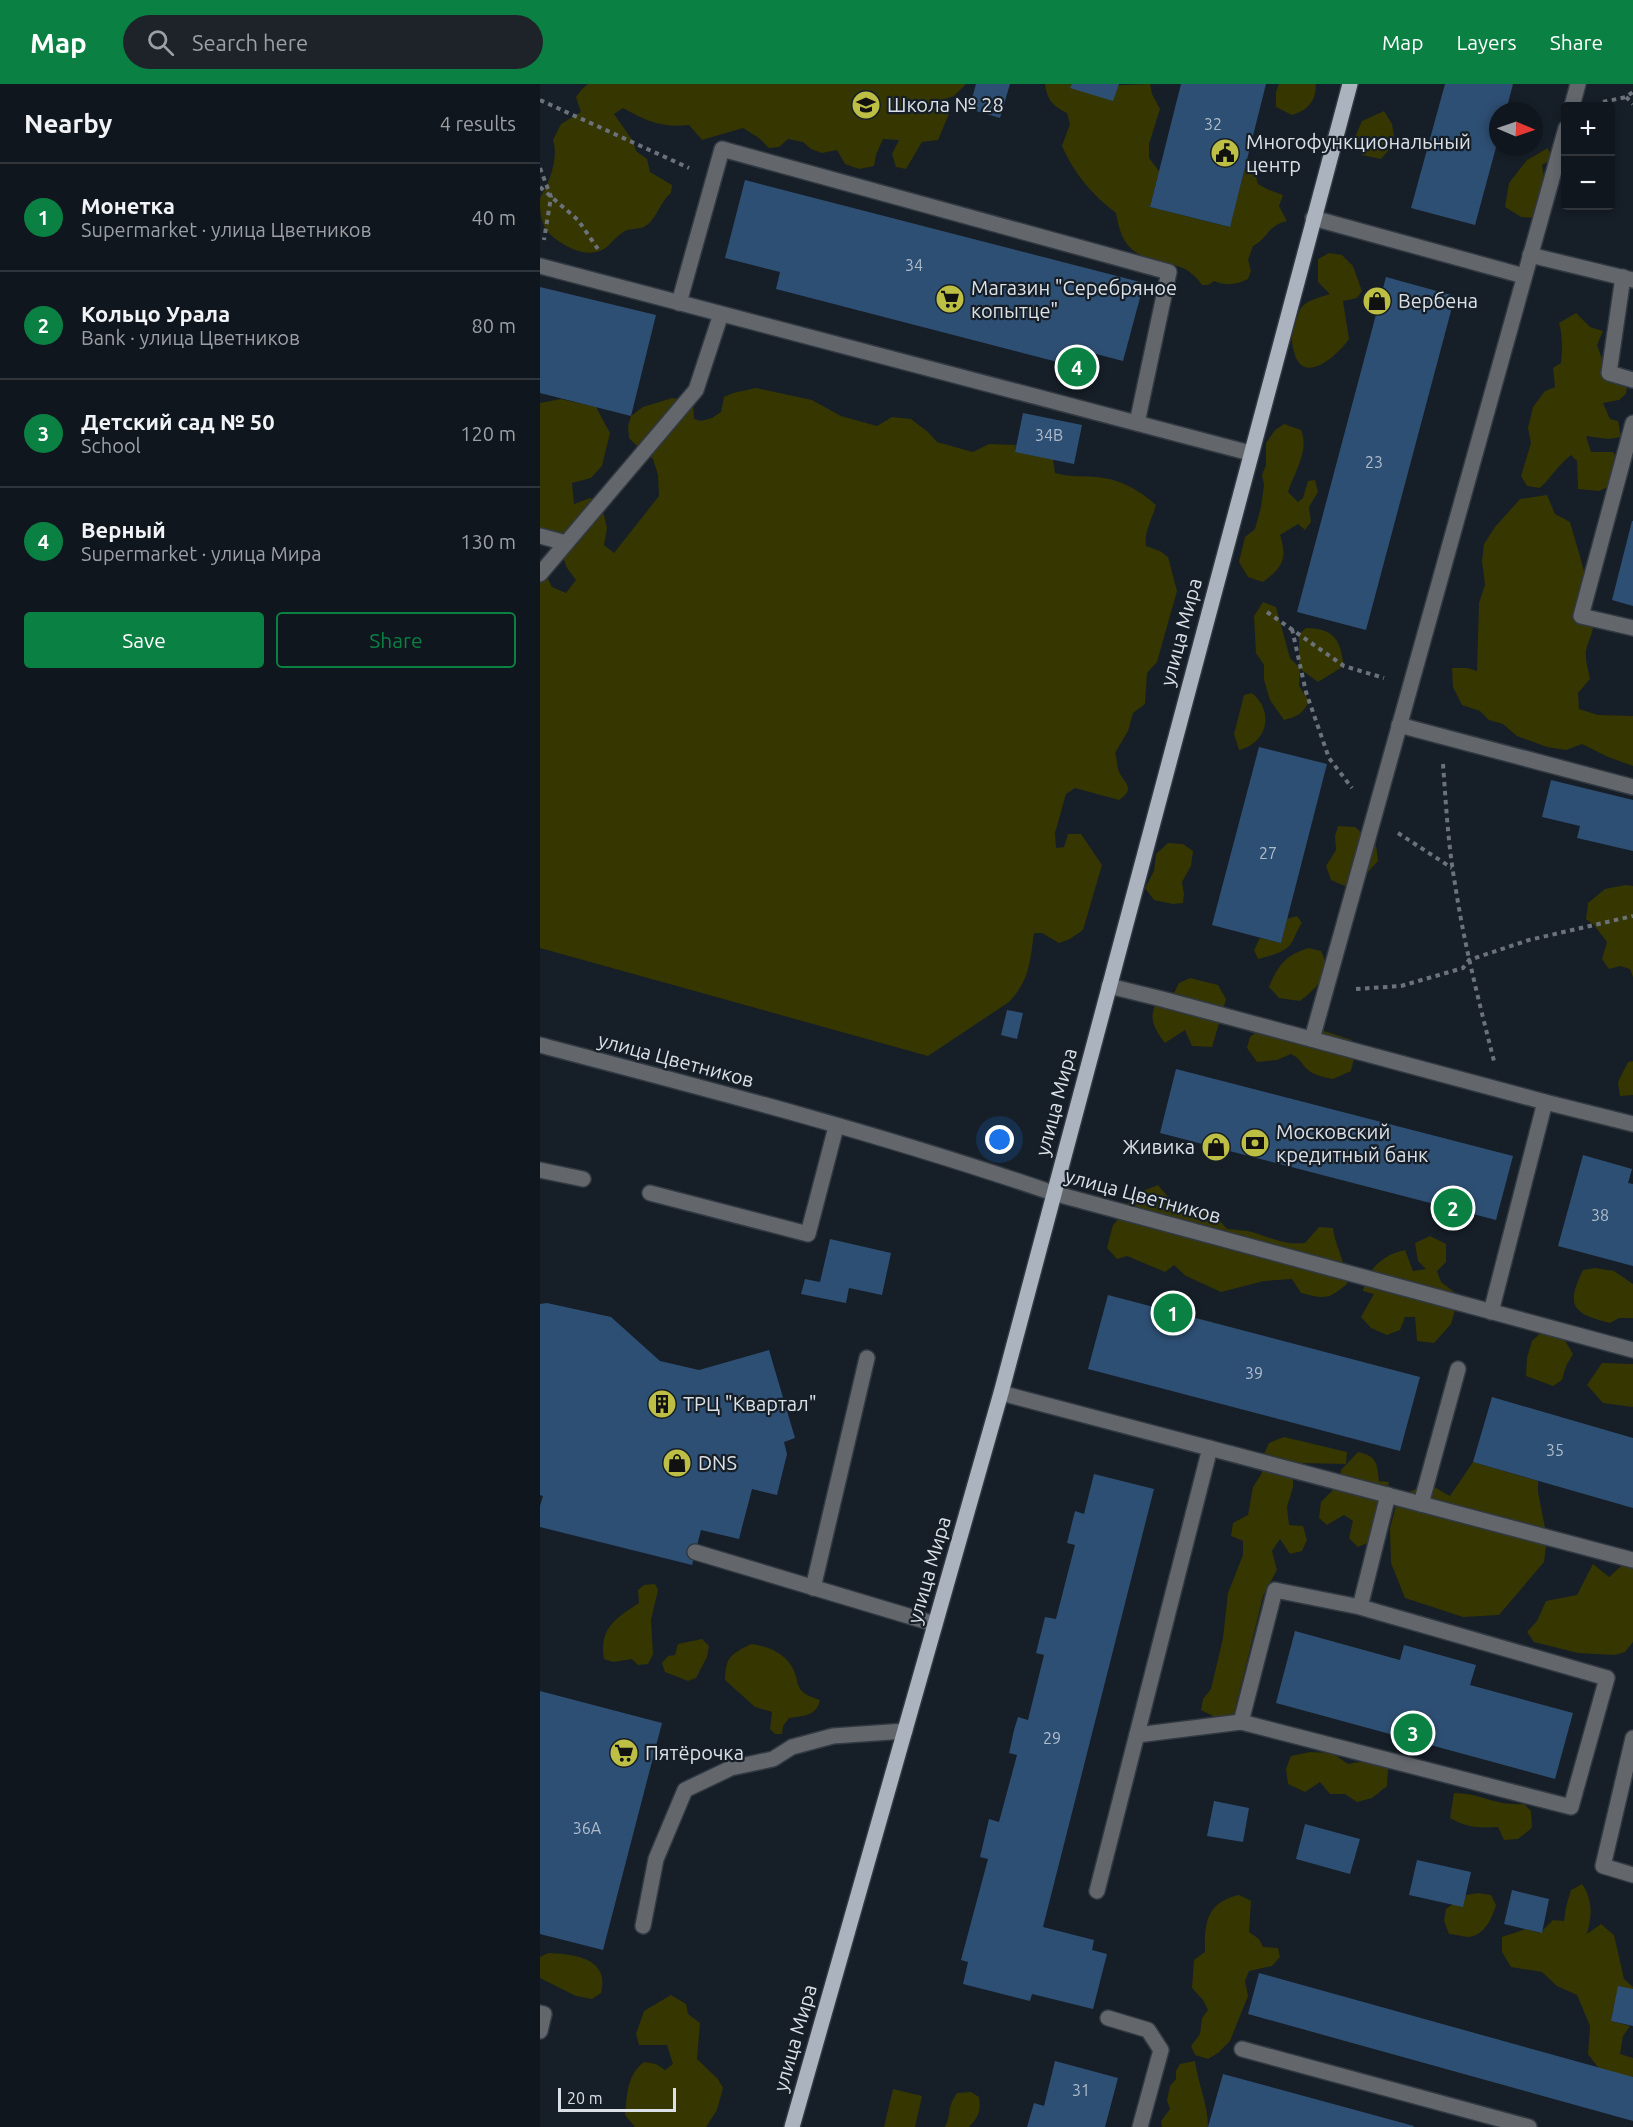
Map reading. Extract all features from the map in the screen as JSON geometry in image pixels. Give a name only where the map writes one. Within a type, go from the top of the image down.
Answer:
[{"type":"main road","name":"улица Мира","points":[[792,2127],[1001,1393],[1350,84]]},
{"type":"street","points":[[1573,102],[1578,84]]},
{"type":"street","points":[[1312,1039],[1561,146]]},
{"type":"street","points":[[680,303],[722,149],[1168,272],[1137,423]]},
{"type":"street","points":[[1313,218],[1524,276]]},
{"type":"street","points":[[1530,255],[1628,278],[1609,373],[1633,380]]},
{"type":"street","points":[[540,266],[1250,453]]},
{"type":"street","points":[[540,574],[696,390],[721,314]]},
{"type":"street","points":[[1633,423],[1581,616],[1633,628]]},
{"type":"street","points":[[540,536],[566,543]]},
{"type":"street","points":[[1399,725],[1633,788]]},
{"type":"street","points":[[1108,986],[1633,1124]]},
{"type":"street","name":"улица Цветников","points":[[540,1045],[967,1164],[1053,1193],[1633,1350]]},
{"type":"street","points":[[1491,1312],[1545,1102]]},
{"type":"street","points":[[650,1193],[808,1234],[836,1127]]},
{"type":"street","points":[[540,1170],[583,1179]]},
{"type":"street","points":[[813,1588],[867,1359]]},
{"type":"street","points":[[1421,1504],[1458,1369]]},
{"type":"street","points":[[1001,1393],[1633,1560]]},
{"type":"street","points":[[1097,1891],[1210,1448]]},
{"type":"street","points":[[1360,1607],[1388,1495]]},
{"type":"street","points":[[695,1552],[936,1624]]},
{"type":"street","points":[[1137,1736],[1241,1722],[1571,1807],[1607,1678],[1360,1607],[1275,1590],[1241,1722]]},
{"type":"street","points":[[643,1926],[656,1859],[685,1790],[731,1768],[773,1759],[792,1747],[833,1736],[905,1731]]},
{"type":"street","points":[[1633,1738],[1604,1866],[1633,1875]]},
{"type":"street","points":[[540,2013],[544,2014],[540,2031]]},
{"type":"street","points":[[1108,2018],[1148,2030],[1161,2050],[1140,2127]]},
{"type":"street","points":[[1242,2049],[1495,2123],[1529,2127]]},
{"type":"path","points":[[1602,102],[1626,97],[1633,92]]},
{"type":"path","points":[[1626,97],[1633,104]]},
{"type":"path","points":[[540,100],[712,179]]},
{"type":"path","points":[[540,168],[551,197],[544,242]]},
{"type":"path","points":[[540,187],[578,220],[626,289]]},
{"type":"path","points":[[1267,612],[1344,666],[1411,686]]},
{"type":"path","points":[[1292,629],[1306,692],[1329,758],[1374,816],[1452,869]]},
{"type":"path","points":[[1442,736],[1452,869],[1469,960],[1502,1091]]},
{"type":"path","points":[[1325,990],[1401,986],[1463,968],[1469,960],[1529,940],[1633,916]]},
{"type":"shaded area","points":[[588,84],[966,84],[954,96],[945,99],[949,114],[938,140],[922,142],[906,169],[896,167],[892,154],[899,140],[883,139],[874,166],[859,169],[845,164],[837,150],[822,153],[811,149],[803,142],[788,139],[779,147],[769,148],[759,138],[743,128],[702,140],[689,125],[654,122],[623,108],[614,114],[633,141],[636,151],[647,159],[650,172],[672,185],[671,193],[647,225],[625,231],[602,250],[589,253],[569,247],[548,232],[542,219],[540,201],[554,164],[553,140],[561,124],[581,112],[576,97]]},
{"type":"shaded area","points":[[1045,84],[1072,84],[1071,87],[1150,84],[1152,94],[1160,109],[1149,144],[1149,158],[1159,171],[1150,207],[1229,227],[1246,165],[1253,166],[1258,184],[1283,195],[1279,206],[1287,221],[1275,226],[1253,246],[1248,260],[1251,271],[1248,279],[1239,283],[1223,284],[1214,281],[1208,285],[1202,285],[1185,269],[1144,257],[1130,248],[1122,235],[1116,213],[1084,183],[1067,156],[1062,146],[1070,124],[1067,113],[1051,102]]},
{"type":"shaded area","points":[[1279,84],[1316,84],[1313,100],[1307,107],[1292,115],[1276,107],[1276,92]]},
{"type":"shaded area","points":[[1384,111],[1392,124],[1395,143],[1381,159],[1362,155],[1355,137],[1362,121]]},
{"type":"shaded area","points":[[1548,148],[1552,159],[1542,165],[1544,177],[1555,189],[1541,218],[1521,217],[1505,207],[1509,183],[1527,160],[1534,156],[1543,156],[1543,151]]},
{"type":"shaded area","points":[[1329,253],[1342,255],[1353,266],[1362,291],[1357,298],[1343,301],[1349,339],[1344,346],[1321,365],[1305,367],[1298,362],[1294,352],[1293,329],[1304,305],[1330,294],[1318,282],[1318,259]]},
{"type":"shaded area","points":[[1576,313],[1590,327],[1603,331],[1597,345],[1602,359],[1628,378],[1626,394],[1619,400],[1603,403],[1610,419],[1618,421],[1621,437],[1608,439],[1586,436],[1591,452],[1613,452],[1621,467],[1617,483],[1599,491],[1578,489],[1577,461],[1571,455],[1540,488],[1527,486],[1521,476],[1531,443],[1528,428],[1533,407],[1545,391],[1555,387],[1553,368],[1561,363],[1562,338],[1559,323]]},
{"type":"shaded area","points":[[756,388],[812,400],[841,416],[877,426],[892,417],[911,419],[937,442],[973,452],[989,444],[1016,445],[1015,452],[1053,459],[1055,473],[1114,480],[1136,490],[1156,505],[1147,530],[1146,546],[1168,557],[1177,591],[1157,662],[1147,673],[1145,704],[1133,713],[1128,731],[1115,753],[1119,772],[1128,789],[1119,800],[1075,788],[1066,794],[1055,833],[1056,848],[1064,847],[1068,834],[1081,834],[1102,865],[1083,930],[1059,943],[1042,933],[1034,933],[1025,978],[1016,994],[1009,1002],[928,1056],[540,948],[540,577],[547,577],[552,587],[566,593],[576,580],[567,568],[560,550],[540,544],[540,403],[561,399],[596,407],[610,433],[602,466],[591,478],[572,483],[574,504],[590,498],[601,502],[607,528],[604,545],[614,553],[659,496],[658,475],[653,459],[629,438],[628,426],[631,416],[643,407],[672,398],[688,400],[693,404],[694,419],[701,421],[721,412],[724,397]]},
{"type":"shaded area","points":[[1284,424],[1301,430],[1304,445],[1288,492],[1298,502],[1303,498],[1308,481],[1315,480],[1318,492],[1309,507],[1311,522],[1305,530],[1298,524],[1280,535],[1283,550],[1282,562],[1275,572],[1263,582],[1248,577],[1239,562],[1245,537],[1255,529],[1261,507],[1266,443],[1275,430]]},
{"type":"shaded area","points":[[1547,495],[1555,514],[1570,522],[1592,607],[1593,628],[1586,655],[1590,679],[1578,693],[1579,709],[1598,715],[1633,716],[1633,766],[1582,744],[1566,750],[1547,747],[1517,736],[1503,724],[1489,720],[1480,711],[1462,705],[1453,687],[1452,668],[1477,671],[1479,603],[1485,585],[1482,561],[1484,544],[1495,527],[1520,499]]},
{"type":"shaded area","points":[[1263,602],[1276,607],[1290,658],[1299,667],[1299,634],[1306,628],[1324,631],[1334,637],[1338,642],[1344,666],[1318,682],[1300,669],[1299,686],[1309,701],[1300,714],[1284,720],[1270,700],[1264,680],[1264,665],[1256,653],[1254,616]]},
{"type":"shaded area","points":[[1252,693],[1264,709],[1265,726],[1256,741],[1239,750],[1234,734],[1244,695]]},
{"type":"shaded area","points":[[1338,826],[1355,827],[1376,845],[1378,861],[1368,872],[1347,887],[1331,880],[1326,866],[1336,850],[1335,836]]},
{"type":"shaded area","points":[[1168,843],[1183,844],[1193,851],[1191,866],[1182,882],[1183,903],[1173,904],[1154,900],[1145,888],[1154,871],[1156,854]]},
{"type":"shaded area","points":[[1633,886],[1633,977],[1630,969],[1620,966],[1609,969],[1602,959],[1607,942],[1594,925],[1586,919],[1588,903],[1605,889]]},
{"type":"shaded area","points":[[1297,916],[1302,923],[1290,945],[1279,953],[1258,959],[1254,950],[1260,938],[1281,943],[1287,919]]},
{"type":"shaded area","points":[[1308,948],[1321,951],[1325,966],[1321,979],[1300,1001],[1279,998],[1269,987],[1276,973],[1283,962],[1293,954]]},
{"type":"shaded area","points":[[1190,978],[1218,985],[1226,999],[1212,1047],[1192,1046],[1185,1030],[1165,1043],[1153,1023],[1155,1005],[1164,991],[1174,993],[1179,983]]},
{"type":"shaded area","points":[[1263,1026],[1297,1035],[1315,1028],[1352,1040],[1356,1051],[1351,1071],[1333,1079],[1314,1074],[1291,1054],[1277,1060],[1257,1062],[1247,1048],[1250,1037]]},
{"type":"shaded area","points":[[1633,1061],[1633,1095],[1620,1096],[1618,1082],[1628,1062]]},
{"type":"shaded area","points":[[1158,1185],[1174,1204],[1215,1215],[1227,1229],[1249,1231],[1278,1241],[1305,1243],[1319,1227],[1333,1228],[1347,1284],[1326,1297],[1301,1293],[1292,1279],[1264,1281],[1221,1292],[1186,1276],[1174,1265],[1165,1272],[1127,1256],[1117,1259],[1107,1248],[1113,1225],[1124,1213],[1132,1195]]},
{"type":"shaded area","points":[[1430,1236],[1446,1244],[1446,1262],[1437,1271],[1441,1282],[1454,1292],[1457,1303],[1451,1324],[1434,1343],[1417,1341],[1415,1317],[1405,1317],[1400,1330],[1387,1335],[1371,1328],[1361,1317],[1374,1294],[1363,1291],[1368,1276],[1384,1259],[1405,1250],[1413,1271],[1426,1269],[1418,1261],[1415,1243]]},
{"type":"shaded area","points":[[1595,1268],[1614,1271],[1633,1284],[1633,1318],[1619,1318],[1610,1323],[1588,1316],[1576,1307],[1574,1292],[1577,1282],[1583,1270]]},
{"type":"shaded area","points":[[1547,1327],[1564,1339],[1573,1354],[1562,1380],[1553,1386],[1526,1376],[1527,1358],[1532,1341]]},
{"type":"shaded area","points":[[1602,1363],[1633,1364],[1633,1407],[1603,1403],[1587,1385]]},
{"type":"shaded area","points":[[1284,1437],[1347,1452],[1346,1464],[1298,1463],[1293,1470],[1293,1487],[1287,1507],[1289,1525],[1303,1526],[1307,1540],[1302,1551],[1290,1554],[1280,1539],[1272,1551],[1277,1570],[1263,1596],[1234,1714],[1219,1719],[1201,1710],[1203,1699],[1211,1689],[1223,1638],[1228,1593],[1243,1555],[1243,1541],[1231,1536],[1233,1523],[1248,1515],[1253,1487],[1262,1473],[1261,1461],[1269,1443]]},
{"type":"shaded area","points":[[1358,1452],[1375,1461],[1379,1481],[1389,1482],[1377,1539],[1358,1547],[1349,1538],[1353,1521],[1344,1515],[1327,1525],[1319,1518],[1321,1502],[1340,1483],[1341,1470]]},
{"type":"shaded area","points":[[1473,1462],[1538,1481],[1547,1538],[1544,1562],[1499,1615],[1463,1617],[1405,1598],[1391,1563],[1390,1528],[1398,1498],[1427,1483],[1450,1496]]},
{"type":"shaded area","points":[[1629,1559],[1633,1560],[1633,1642],[1625,1652],[1615,1655],[1578,1653],[1534,1642],[1527,1632],[1537,1621],[1546,1601],[1577,1595],[1593,1564],[1609,1577]]},
{"type":"shaded area","points":[[655,1584],[658,1590],[651,1620],[653,1654],[648,1664],[638,1665],[632,1659],[613,1662],[604,1659],[604,1639],[611,1625],[639,1603],[638,1590],[644,1585]]},
{"type":"shaded area","points":[[702,1639],[709,1646],[707,1657],[696,1678],[688,1681],[665,1672],[662,1663],[668,1656],[675,1655],[678,1644]]},
{"type":"shaded area","points":[[751,1644],[770,1649],[787,1660],[801,1690],[820,1700],[813,1712],[789,1718],[783,1726],[782,1734],[775,1734],[770,1729],[772,1712],[755,1707],[725,1680],[730,1657]]},
{"type":"shaded area","points":[[1310,1752],[1332,1753],[1348,1764],[1373,1763],[1388,1769],[1387,1786],[1372,1798],[1357,1802],[1345,1794],[1330,1794],[1320,1782],[1305,1792],[1288,1784],[1286,1769],[1291,1756]]},
{"type":"shaded area","points":[[1454,1793],[1504,1803],[1524,1804],[1531,1811],[1532,1828],[1518,1839],[1504,1840],[1498,1827],[1473,1827],[1462,1824],[1450,1818]]},
{"type":"shaded area","points":[[1582,1884],[1588,1896],[1590,1908],[1587,1934],[1601,1924],[1614,1935],[1624,1979],[1633,1987],[1633,1992],[1615,2001],[1611,2021],[1630,2026],[1623,2036],[1620,2054],[1633,2058],[1633,2077],[1609,2076],[1588,2054],[1590,2026],[1577,1995],[1557,1986],[1542,1972],[1511,1967],[1502,1952],[1502,1937],[1526,1929],[1540,1933],[1553,1920],[1564,1921],[1571,1890]]},
{"type":"shaded area","points":[[1478,1893],[1491,1895],[1496,1905],[1487,1925],[1475,1936],[1449,1934],[1444,1921],[1446,1909],[1466,1895]]},
{"type":"shaded area","points":[[1239,1895],[1251,1901],[1249,1932],[1259,1939],[1263,1947],[1278,1948],[1280,1957],[1272,1966],[1249,1971],[1245,1981],[1248,1996],[1230,2041],[1208,2059],[1195,2055],[1191,2046],[1200,2034],[1202,2018],[1208,2010],[1203,2000],[1192,1988],[1194,1960],[1205,1952],[1205,1931],[1214,1908],[1228,1898]]},
{"type":"shaded area","points":[[548,1953],[579,1957],[595,1965],[602,1981],[601,1993],[592,1999],[576,1996],[540,1978],[540,1957]]},
{"type":"shaded area","points":[[671,1995],[686,2004],[688,2014],[700,2023],[697,2059],[718,2079],[723,2088],[717,2110],[706,2127],[635,2127],[625,2115],[629,2086],[634,2073],[644,2062],[656,2064],[665,2070],[673,2064],[667,2045],[639,2045],[636,2034],[644,2011]]},
{"type":"shaded area","points":[[1195,2061],[1208,2127],[1162,2127],[1161,2121],[1170,2109],[1167,2100],[1170,2086],[1176,2079],[1176,2071],[1180,2064]]},
{"type":"shaded area","points":[[893,2089],[922,2096],[915,2127],[884,2127]]},
{"type":"shaded area","points":[[971,2092],[979,2097],[979,2110],[975,2120],[969,2127],[945,2127],[951,2103],[957,2093]]},
{"type":"building","points":[[976,84],[1010,84],[1000,118],[969,109]]},
{"type":"building","points":[[1072,84],[1119,84],[1113,101],[1070,88]]},
{"type":"building","points":[[1181,84],[1266,84],[1230,227],[1150,207]]},
{"type":"building","points":[[1445,84],[1513,84],[1508,102],[1489,102],[1489,156],[1494,156],[1475,225],[1411,208]]},
{"type":"building","points":[[745,180],[1144,283],[1123,361],[1073,348],[1069,365],[776,289],[780,272],[725,258]]},
{"type":"building","points":[[1386,277],[1455,296],[1366,630],[1297,612]]},
{"type":"building","points":[[540,287],[656,315],[631,416],[540,393]]},
{"type":"building","points":[[1023,413],[1082,425],[1074,464],[1015,452]]},
{"type":"building","points":[[1633,521],[1633,606],[1612,600]]},
{"type":"building","points":[[1259,747],[1327,764],[1281,943],[1212,925]]},
{"type":"building","points":[[1551,780],[1633,800],[1633,851],[1577,838],[1580,826],[1542,817]]},
{"type":"building","points":[[1007,1010],[1023,1013],[1017,1039],[1001,1035]]},
{"type":"building","points":[[1176,1069],[1513,1156],[1496,1220],[1160,1133]]},
{"type":"building","points":[[1583,1155],[1632,1169],[1628,1183],[1633,1184],[1633,1266],[1558,1246]]},
{"type":"building","points":[[830,1239],[891,1253],[882,1295],[849,1288],[846,1303],[801,1294],[805,1279],[820,1282]]},
{"type":"building","points":[[1108,1295],[1420,1377],[1400,1451],[1088,1369]]},
{"type":"building","name":"ТРЦ \"Квартал\"","points":[[547,1303],[611,1317],[660,1361],[699,1370],[769,1350],[795,1438],[784,1442],[787,1454],[777,1495],[752,1489],[739,1539],[701,1530],[692,1565],[540,1527],[540,1506],[543,1496],[540,1495],[540,1304]]},
{"type":"building","points":[[1492,1397],[1633,1438],[1633,1508],[1473,1462]]},
{"type":"building","points":[[1094,1474],[1154,1489],[1043,1927],[1094,1940],[1092,1950],[1107,1954],[1093,2009],[1032,1994],[1030,2001],[963,1984],[968,1962],[961,1960],[988,1859],[980,1857],[989,1819],[999,1822],[1017,1755],[1009,1753],[1014,1730],[1018,1717],[1028,1720],[1044,1655],[1036,1653],[1045,1617],[1056,1619],[1075,1545],[1067,1543],[1075,1511],[1084,1514]]},
{"type":"building","points":[[1295,1631],[1400,1660],[1404,1645],[1476,1665],[1470,1685],[1573,1713],[1555,1779],[1276,1703]]},
{"type":"building","points":[[540,1691],[662,1723],[603,1950],[540,1934]]},
{"type":"building","points":[[1214,1801],[1249,1808],[1243,1842],[1207,1836]]},
{"type":"building","points":[[1305,1824],[1360,1839],[1350,1874],[1296,1859]]},
{"type":"building","points":[[1417,1860],[1471,1872],[1463,1907],[1409,1895]]},
{"type":"building","points":[[1512,1890],[1549,1899],[1542,1933],[1504,1924]]},
{"type":"building","points":[[1259,1973],[1633,2077],[1633,2121],[1248,2014]]},
{"type":"building","points":[[1618,1986],[1633,1989],[1633,2026],[1611,2021]]},
{"type":"building","points":[[1055,2061],[1118,2078],[1105,2127],[1027,2127],[1034,2103],[1044,2106]]},
{"type":"building","points":[[1223,2074],[1414,2126],[1208,2127]]},
{"type":"place","name":"Школа № 28","points":[[866,105]]},
{"type":"place","name":"Многофункциональный центр","points":[[1225,153]]},
{"type":"place","name":"Магазин \"Серебряное копытце\"","points":[[950,299]]},
{"type":"place","name":"Вербена","points":[[1377,301]]},
{"type":"place","name":"Верный","points":[[1077,367]]},
{"type":"place","name":"Московский кредитный банк","points":[[1255,1143]]},
{"type":"place","name":"Живика","points":[[1216,1147]]},
{"type":"place","name":"Кольцо Урала","points":[[1453,1208]]},
{"type":"place","name":"Монетка","points":[[1173,1313]]},
{"type":"place","name":"ТРЦ \"Квартал\"","points":[[662,1404]]},
{"type":"place","name":"DNS","points":[[677,1463]]},
{"type":"place","name":"Детский сад № 50","points":[[1413,1733]]},
{"type":"place","name":"Пятёрочка","points":[[624,1753]]}]
